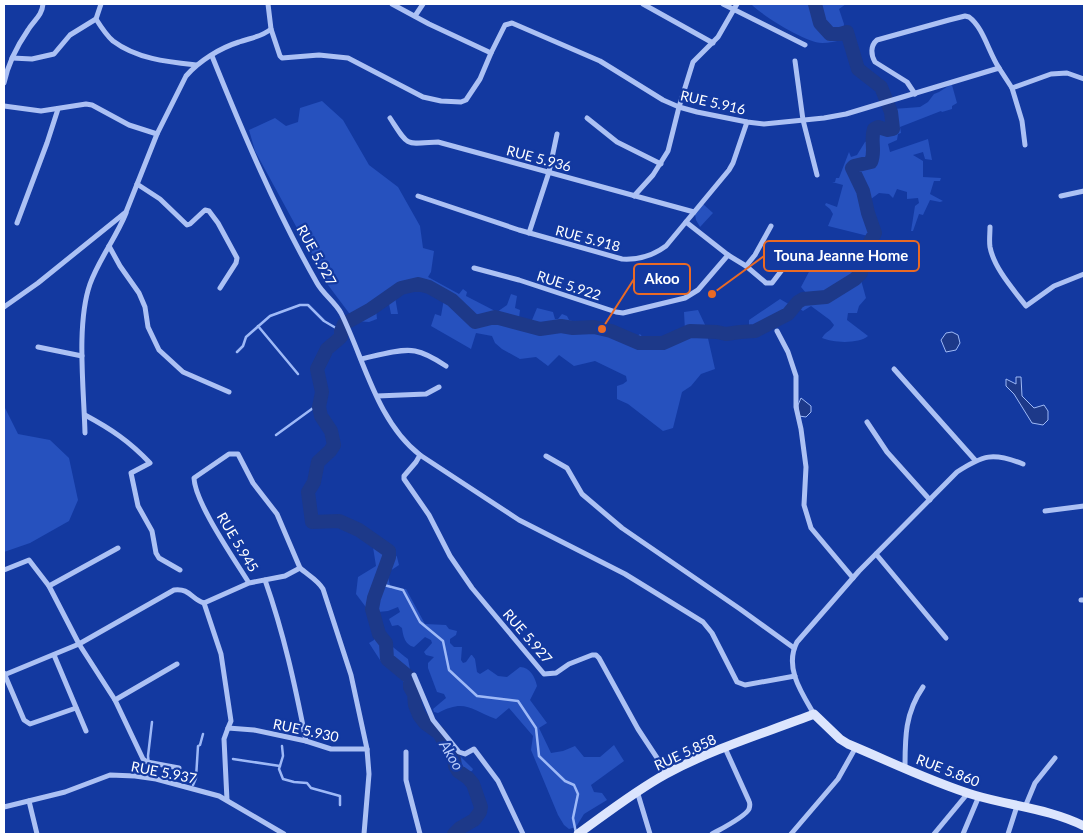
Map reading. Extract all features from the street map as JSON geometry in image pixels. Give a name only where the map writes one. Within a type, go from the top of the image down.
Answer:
[{"type":"street","points":[[4,83],[12,58],[30,27],[40,17],[43,4]]},
{"type":"street","points":[[12,58],[32,59],[54,54],[70,35],[96,19],[101,4]]},
{"type":"street","points":[[86,434],[82,356],[86,298],[99,261],[122,224],[157,134],[186,76],[196,65],[229,46],[264,35],[272,29],[268,4]]},
{"type":"street","points":[[392,4],[491,53]]},
{"type":"street","points":[[415,16],[423,4]]},
{"type":"street","points":[[643,4],[713,43]]},
{"type":"street","points":[[723,4],[805,45]]},
{"type":"street","points":[[634,196],[661,164],[668,151],[693,62],[713,43],[737,4]]},
{"type":"street","points":[[915,94],[907,82],[875,62],[872,57],[872,48],[877,40],[965,16],[969,17],[973,20],[1012,88],[1022,121],[1025,144]]},
{"type":"street","points":[[96,19],[106,35],[123,47],[153,60],[196,65]]},
{"type":"street","name":"RUE 5.916","points":[[272,29],[282,58],[319,55],[341,56],[360,62],[423,97],[461,102],[466,100],[480,79],[505,26],[512,23],[600,61],[663,100],[679,107],[764,124],[846,114],[999,68]]},
{"type":"street","name":"RUE 5.927","points":[[212,56],[242,129],[282,214],[318,285],[340,311],[377,396],[397,432],[420,454],[519,520],[625,574],[703,622],[712,633],[737,682],[745,685],[795,676]]},
{"type":"street","points":[[794,62],[803,120],[817,176]]},
{"type":"street","points":[[1012,88],[1051,74],[1067,73],[1084,79]]},
{"type":"street","points":[[4,106],[21,110],[41,111],[80,104],[92,106],[128,125],[157,134]]},
{"type":"street","points":[[17,223],[58,109]]},
{"type":"street","name":"RUE 5.936","points":[[390,118],[405,141],[410,144],[438,142],[694,212]]},
{"type":"street","points":[[587,118],[617,142],[661,164]]},
{"type":"street","name":"RUE 5.918","points":[[418,196],[529,233],[630,260],[659,252],[666,246],[729,170],[747,122]]},
{"type":"street","points":[[529,233],[548,172],[557,134]]},
{"type":"street","points":[[138,184],[160,199],[187,225],[205,210],[209,211],[218,223],[237,258],[236,263],[220,288]]},
{"type":"street","points":[[1061,196],[1084,191]]},
{"type":"street","points":[[4,307],[126,212]]},
{"type":"street","points":[[686,222],[766,283],[772,283],[785,266]]},
{"type":"street","points":[[746,266],[755,255],[771,226]]},
{"type":"street","points":[[990,227],[990,247],[993,255],[1013,290],[1026,306],[1054,286],[1084,274]]},
{"type":"street","points":[[109,246],[138,292],[145,307],[148,326],[159,350],[182,372],[229,392]]},
{"type":"street","name":"RUE 5.922","points":[[474,268],[519,280],[623,313],[685,298],[698,290],[728,255]]},
{"type":"street","points":[[777,331],[788,352],[796,376],[796,407],[806,467],[804,505],[811,528],[853,578]]},
{"type":"street","points":[[38,347],[82,356]]},
{"type":"street","points":[[361,359],[414,350],[434,358],[446,366]]},
{"type":"street","points":[[894,369],[976,460]]},
{"type":"street","points":[[377,396],[426,394],[439,387]]},
{"type":"street","points":[[85,414],[132,444],[150,463],[131,473],[138,506],[152,531],[154,545],[159,558],[180,570]]},
{"type":"street","points":[[867,422],[887,452],[930,500]]},
{"type":"street","name":"RUE 5.945","points":[[204,602],[249,583],[220,536],[194,486],[194,478],[230,454],[238,454],[253,483],[277,514],[300,568]]},
{"type":"street","name":"RUE 5.927","points":[[420,454],[404,476],[404,479],[429,515],[450,556],[472,588],[544,674],[556,673],[569,664],[596,655],[638,729],[667,773]]},
{"type":"street","points":[[546,456],[567,468],[582,494],[622,528],[794,648]]},
{"type":"street","points":[[814,714],[801,691],[792,665],[794,648],[797,642],[853,578],[957,472],[976,460],[995,456],[1006,457],[1023,464]]},
{"type":"street","points":[[1045,511],[1084,506]]},
{"type":"street","points":[[49,586],[118,548]]},
{"type":"street","points":[[876,554],[946,638]]},
{"type":"street","points":[[4,570],[29,560],[49,586],[79,644],[115,700],[143,759],[147,762],[179,768]]},
{"type":"street","points":[[249,583],[285,576],[300,568],[308,576],[319,582],[323,589],[351,675],[368,749],[369,774],[364,834]]},
{"type":"street","points":[[265,580],[280,623],[293,672],[306,741]]},
{"type":"street","points":[[76,708],[30,724],[26,723],[4,674],[79,644],[174,590],[188,591],[198,601],[204,602],[221,654],[231,721],[224,739],[227,800]]},
{"type":"street","points":[[54,654],[86,731]]},
{"type":"street","points":[[115,700],[177,664]]},
{"type":"street","points":[[414,675],[430,714],[438,726],[459,752],[465,754],[474,749],[498,781],[523,834]]},
{"type":"street","points":[[905,768],[905,743],[909,713],[914,700],[923,687]]},
{"type":"street","name":"RUE 5.858","points":[[578,834],[667,773],[725,748],[814,714]]},
{"type":"street","name":"RUE 5.860","points":[[814,714],[840,739],[905,768],[968,793],[1021,806],[1084,826]]},
{"type":"street","name":"RUE 5.930","points":[[228,728],[254,730],[306,741],[331,749],[368,749]]},
{"type":"street","points":[[791,834],[838,779],[856,747]]},
{"type":"street","points":[[712,834],[740,817],[750,806],[725,748]]},
{"type":"street","points":[[406,752],[406,780],[420,834]]},
{"type":"street","points":[[1008,834],[1021,806],[1035,783],[1055,758]]},
{"type":"street","name":"RUE 5.937","points":[[4,806],[65,792],[120,774],[156,778],[227,800],[284,834]]},
{"type":"street","points":[[637,792],[650,834]]},
{"type":"street","points":[[934,834],[968,793]]},
{"type":"street","points":[[962,834],[978,796]]},
{"type":"street","points":[[29,801],[37,834]]},
{"type":"shaded area","points":[[751,4],[846,4],[839,9],[844,24],[842,40],[822,43],[815,42],[795,34]]},
{"type":"shaded area","points":[[952,85],[957,103],[952,106],[952,109],[941,111],[900,127],[901,133],[898,134],[897,140],[888,144],[890,152],[928,139],[932,160],[925,159],[923,152],[913,155],[923,161],[923,177],[941,178],[940,181],[934,181],[930,194],[943,201],[930,200],[923,215],[919,214],[913,231],[911,231],[915,206],[919,203],[918,198],[907,199],[907,192],[897,189],[893,198],[889,194],[879,193],[871,199],[868,205],[856,171],[867,167],[873,162],[877,135],[882,132],[895,130],[893,109],[920,107],[928,102],[934,94]]},
{"type":"shaded area","points":[[322,101],[343,120],[369,165],[398,187],[420,226],[423,248],[434,251],[431,272],[428,277],[459,294],[463,289],[467,292],[466,296],[497,312],[507,305],[511,294],[517,296],[515,308],[520,310],[519,318],[532,320],[537,308],[553,312],[555,319],[558,319],[562,314],[567,316],[569,320],[602,325],[636,337],[640,334],[644,339],[652,341],[654,336],[659,337],[661,341],[685,331],[684,312],[698,310],[707,329],[730,331],[749,328],[749,320],[780,299],[792,306],[794,305],[806,293],[801,287],[811,268],[829,258],[836,257],[856,262],[866,298],[859,306],[857,313],[848,313],[847,320],[868,336],[864,339],[846,342],[822,338],[834,325],[811,306],[803,311],[797,307],[777,322],[759,331],[717,337],[716,333],[707,334],[715,369],[701,374],[691,386],[682,392],[673,428],[663,431],[628,404],[617,399],[617,386],[627,381],[626,376],[595,361],[574,366],[559,355],[548,366],[536,357],[520,359],[502,349],[495,343],[492,336],[476,333],[471,349],[431,326],[435,314],[441,316],[444,299],[427,293],[425,287],[409,288],[395,297],[398,314],[391,314],[389,304],[376,309],[377,319],[369,322],[355,321],[328,285],[255,151],[249,130],[275,118],[286,126],[298,122],[300,108]]},
{"type":"shaded area","points":[[868,141],[871,146],[869,159],[857,163],[850,168],[860,190],[870,228],[870,236],[828,226],[833,214],[825,205],[826,203],[837,207],[843,185],[832,182],[839,178],[849,152],[851,157],[857,155],[865,142]]},
{"type":"shaded area","points":[[703,204],[713,213],[700,227],[695,214]]},
{"type":"shaded area","points":[[952,332],[958,335],[960,343],[956,350],[946,352],[941,340],[946,333]]},
{"type":"shaded area","points":[[1016,377],[1021,377],[1022,396],[1034,408],[1044,405],[1048,411],[1048,420],[1043,425],[1032,423],[1014,394],[1006,386],[1006,379],[1016,384]]},
{"type":"shaded area","points":[[801,398],[811,406],[811,412],[806,417],[799,416],[798,405]]},
{"type":"shaded area","points":[[4,406],[18,434],[50,440],[69,458],[78,500],[69,521],[30,543],[4,552]]},
{"type":"shaded area","points":[[388,543],[397,557],[399,565],[387,573],[391,589],[406,589],[425,624],[446,625],[449,629],[457,631],[456,635],[450,639],[450,643],[454,647],[462,647],[461,660],[463,663],[472,655],[475,659],[477,672],[480,674],[488,669],[498,676],[507,677],[520,667],[524,667],[532,673],[537,686],[530,700],[547,723],[539,728],[551,753],[575,746],[584,757],[600,757],[614,745],[624,761],[591,785],[594,792],[602,793],[607,800],[584,814],[576,827],[569,829],[558,815],[531,750],[533,736],[509,708],[496,719],[462,706],[455,706],[438,713],[434,712],[433,709],[446,698],[444,694],[437,692],[428,668],[428,663],[434,657],[426,655],[424,652],[432,643],[431,640],[425,637],[414,647],[411,646],[405,640],[402,628],[398,625],[392,626],[389,619],[400,612],[398,607],[378,612],[381,629],[386,640],[408,659],[411,675],[418,690],[421,711],[438,726],[461,757],[473,769],[472,771],[468,772],[446,753],[417,716],[409,691],[401,678],[382,663],[369,643],[374,640],[375,636],[369,623],[368,610],[356,594],[358,577],[376,566],[373,547]]},
{"type":"waterway","name":"Akoo","points":[[454,834],[474,820],[481,807],[473,784],[458,771],[454,759],[439,733],[425,723],[419,715],[415,705],[414,694],[410,687],[410,678],[387,659],[386,643],[379,634],[372,609],[374,598],[389,557],[389,551],[359,530],[339,521],[312,522],[308,492],[314,482],[318,462],[334,445],[331,431],[321,416],[319,407],[322,392],[317,369],[327,349],[341,337],[344,324],[371,309],[401,288],[418,284],[429,287],[452,300],[475,322],[495,317],[540,329],[561,326],[573,328],[594,327],[611,331],[639,343],[663,343],[690,331],[726,334],[755,331],[788,314],[803,299],[826,297],[855,279],[861,273],[863,254],[875,233],[863,191],[852,168],[871,162],[874,129],[878,127],[888,130],[893,129],[891,112],[881,87],[858,69],[847,32],[830,34],[820,23],[815,4]]},
{"type":"waterway","points":[[237,352],[243,346],[246,337],[270,316],[300,305],[308,305],[324,321],[341,331]]},
{"type":"waterway","points":[[258,326],[298,374]]},
{"type":"waterway","points":[[276,435],[320,403]]},
{"type":"waterway","points":[[380,584],[403,590],[420,622],[443,641],[449,670],[477,696],[518,701],[536,728],[539,756],[565,781],[574,785],[578,794],[573,818],[576,833]]},
{"type":"waterway","points":[[150,775],[148,756],[152,722]]},
{"type":"waterway","points":[[193,785],[196,778],[198,746],[203,734]]},
{"type":"waterway","points":[[282,746],[283,756],[279,769],[283,779],[307,783],[311,788],[340,796],[340,805]]},
{"type":"waterway","points":[[233,759],[280,766]]},
{"type":"place","name":"Touna Jeanne Home","points":[[712,294]]},
{"type":"place","name":"Akoo","points":[[602,329]]}]
